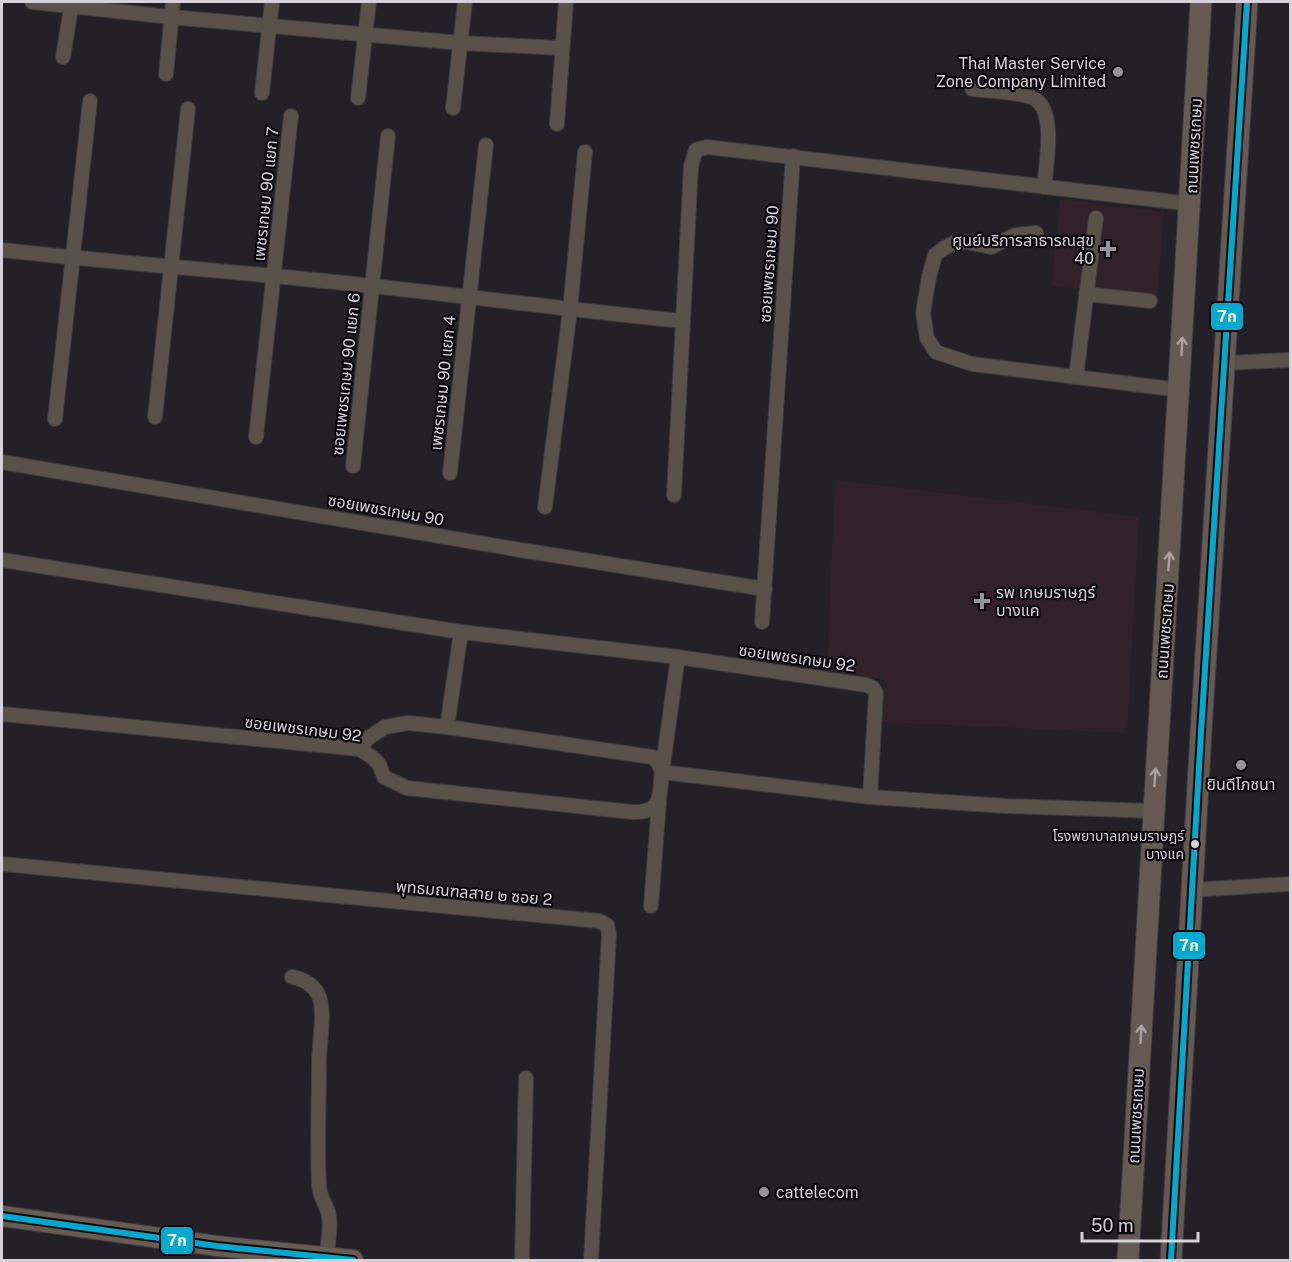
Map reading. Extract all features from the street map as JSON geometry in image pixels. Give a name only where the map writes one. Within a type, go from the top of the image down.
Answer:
[{"type":"main road","name":"ถนนเพชรเกษม","points":[[1128,1260],[1201,2]]},
{"type":"main road","points":[[1171,1260],[1247,2]]},
{"type":"main road","points":[[2,1216],[217,1246],[338,1259]]},
{"type":"street","points":[[32,2],[461,43],[562,48]]},
{"type":"street","points":[[166,74],[173,2]]},
{"type":"street","points":[[262,93],[272,2]]},
{"type":"street","points":[[358,98],[369,2]]},
{"type":"street","points":[[453,108],[465,2]]},
{"type":"street","points":[[557,124],[566,2]]},
{"type":"street","points":[[63,57],[71,4]]},
{"type":"street","points":[[972,89],[1032,97],[1040,102],[1047,113],[1048,124],[1044,188]]},
{"type":"street","points":[[55,419],[90,101]]},
{"type":"street","points":[[155,417],[188,109]]},
{"type":"street","name":"เพชรเกษม 90 แยก 7","points":[[256,436],[291,116]]},
{"type":"street","name":"ซอยเพชรเกษม 90 แยก 6","points":[[353,466],[388,136]]},
{"type":"street","name":"เพชรเกษม 90 แยก 4","points":[[450,473],[486,145]]},
{"type":"street","points":[[674,495],[691,166],[696,150],[707,147],[793,156],[1191,204]]},
{"type":"street","points":[[545,507],[570,310],[585,152]]},
{"type":"street","name":"ซอยเพชรเกษม 90","points":[[762,622],[793,156]]},
{"type":"street","points":[[1076,377],[1096,218]]},
{"type":"street","points":[[1036,233],[1016,235],[991,247],[967,242],[954,243],[935,255],[928,277],[923,313],[927,338],[936,352],[972,364],[1180,390]]},
{"type":"street","points":[[2,250],[372,286],[683,321]]},
{"type":"street","points":[[1086,294],[1150,301]]},
{"type":"street","points":[[1226,363],[1290,360]]},
{"type":"street","name":"ซอยเพชรเกษม 90","points":[[2,462],[765,589]]},
{"type":"street","name":"ซอยเพชรเกษม 92","points":[[2,560],[461,632],[678,657],[866,685],[873,688],[876,693],[870,797]]},
{"type":"street","points":[[447,727],[461,632]]},
{"type":"street","points":[[651,906],[662,772],[678,657]]},
{"type":"street","name":"ซอยเพชรเกษม 92","points":[[2,714],[359,749],[372,757],[384,777],[407,788],[632,812],[645,812],[659,802]]},
{"type":"street","points":[[359,749],[368,738],[385,727],[408,723],[652,757],[658,762],[662,772]]},
{"type":"street","points":[[662,772],[870,797],[1006,806],[1153,811]]},
{"type":"street","name":"พุทธมณฑลสาย ๒ ซอย 2","points":[[2,864],[599,921],[607,925],[609,934],[591,1260]]},
{"type":"street","points":[[1192,890],[1290,884]]},
{"type":"street","points":[[292,977],[302,978],[310,984],[319,995],[322,1009],[319,1160],[321,1195],[328,1213],[338,1259]]},
{"type":"street","points":[[522,1260],[526,1078]]},
{"type":"shaded area","name":"ศูนย์บริการสาธารณสุข 40","points":[[1060,199],[1164,212],[1157,297],[1052,286]]},
{"type":"shaded area","name":"รพ เกษมราษฎร์ บางแค","points":[[835,480],[1139,517],[1127,733],[882,722],[884,680],[827,671]]},
{"type":"transit line","name":"7ก","points":[[1171,1260],[1201,732],[1247,2]]},
{"type":"transit line","name":"7ก","points":[[2,1216],[217,1246],[353,1260]]},
{"type":"place","name":"Thai Master Service Zone Company Limited","points":[[1118,72]]},
{"type":"place","name":"ศูนย์บริการสาธารณสุข 40","points":[[1108,249]]},
{"type":"place","name":"รพ เกษมราษฎร์ บางแค","points":[[982,601]]},
{"type":"place","name":"ยินดีโภชนา","points":[[1241,765]]},
{"type":"place","name":"โรงพยาบาลเกษมราษฎร์ บางแค","points":[[1195,844]]},
{"type":"place","name":"cattelecom","points":[[764,1192]]}]
